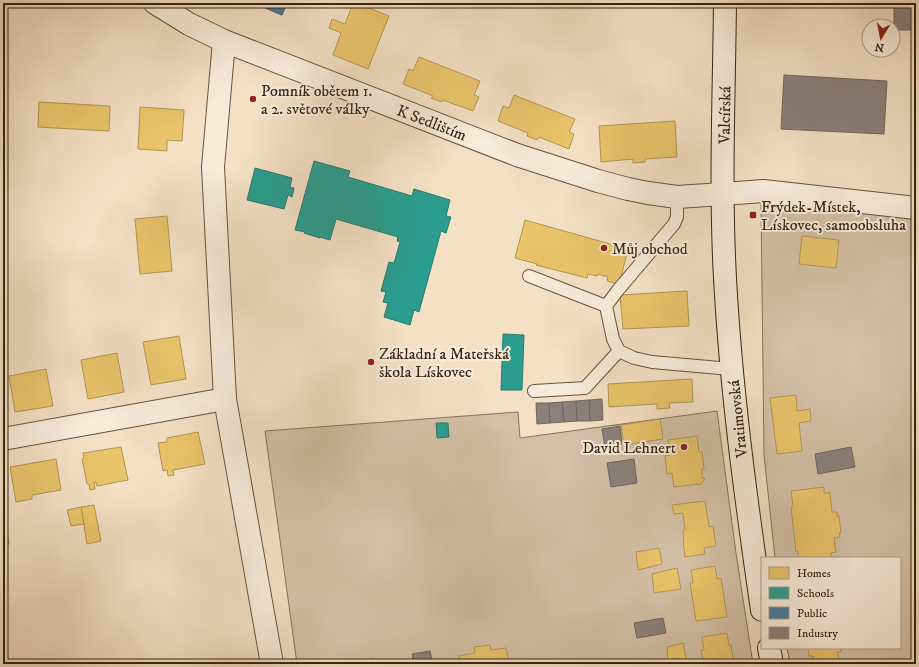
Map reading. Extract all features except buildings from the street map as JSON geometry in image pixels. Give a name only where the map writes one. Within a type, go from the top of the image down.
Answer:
[{"type":"street","name":"K Sedlištím","points":[[155,3],[189,24],[224,41],[467,136],[598,181],[628,189],[677,196],[763,191],[916,208]]},
{"type":"street","name":"Valcířská","points":[[723,227],[725,3]]},
{"type":"street","points":[[224,41],[213,167],[225,399],[272,664]]},
{"type":"street","name":"Vratimovská","points":[[723,227],[725,289],[731,369],[742,468],[761,603]]},
{"type":"street","points":[[3,439],[225,399]]},
{"type":"street","points":[[769,649],[772,664]]},
{"type":"lane","points":[[677,196],[677,217],[674,224],[606,306],[613,339],[619,351],[634,358],[652,362],[731,369]]},
{"type":"lane","points":[[529,276],[606,306]]},
{"type":"lane","points":[[534,391],[584,388],[619,351]]},
{"type":"shaded area","points":[[761,202],[916,219],[916,664],[790,664],[787,649],[901,649],[901,557],[775,557],[764,455]]},
{"type":"shaded area","points":[[717,411],[753,664],[349,664],[373,659],[345,664],[297,664],[265,431],[518,412],[520,438]]},
{"type":"place","name":"Pomník obětem 1. a 2. světové války","points":[[253,99]]},
{"type":"place","name":"Frýdek-Místek, Lískovec, samoobsluha","points":[[753,215]]},
{"type":"place","name":"Můj obchod","points":[[604,248]]},
{"type":"place","name":"Základní a Mateřská škola Lískovec","points":[[371,362]]},
{"type":"place","name":"David Lehnert","points":[[684,447]]}]
